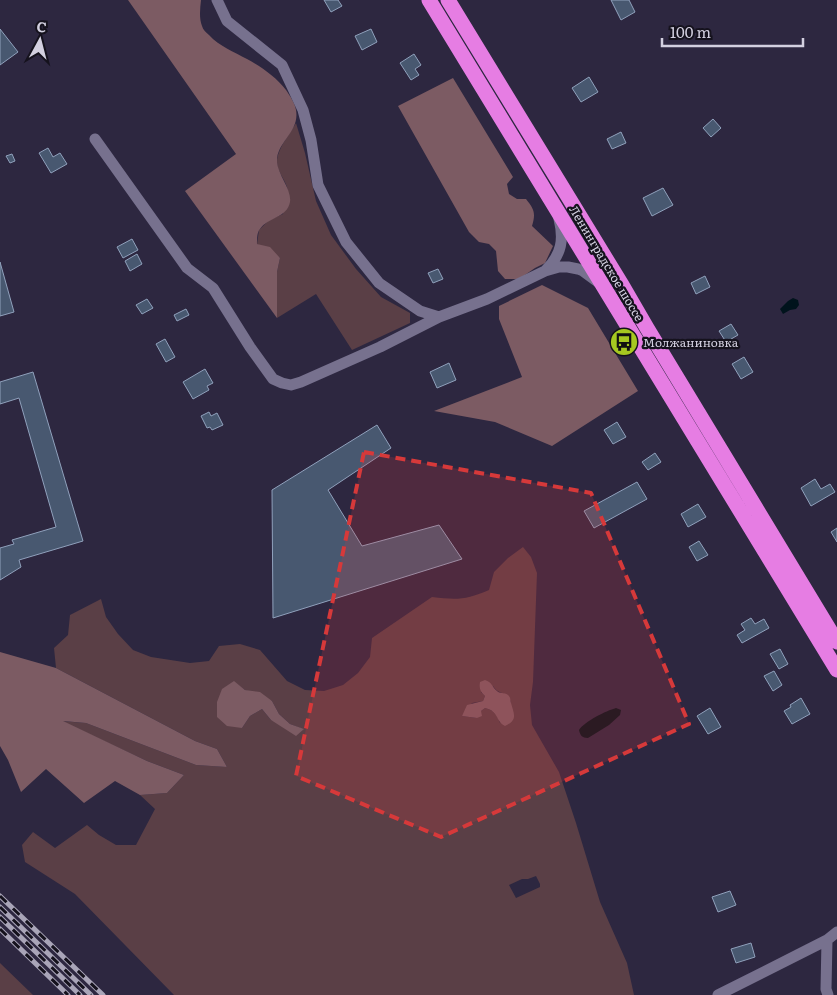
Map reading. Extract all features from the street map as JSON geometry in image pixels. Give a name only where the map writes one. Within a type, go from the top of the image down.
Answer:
[{"type":"highway","name":"Ленинградское шоссе","points":[[429,0],[837,670]]},
{"type":"highway","name":"Ленинградское шоссе","points":[[448,0],[837,642]]},
{"type":"street","points":[[217,0],[227,21],[282,65],[303,110],[311,140],[318,185],[346,242],[379,283],[420,312],[439,317]]},
{"type":"street","points":[[95,139],[187,268],[213,288],[250,347],[273,379],[282,383],[302,382],[380,347],[439,317],[487,299],[545,271],[558,267],[578,269],[604,287]]},
{"type":"street","points":[[545,271],[553,263],[561,244],[561,229],[554,204]]},
{"type":"street","points":[[718,995],[827,940],[837,932]]},
{"type":"street","points":[[827,940],[826,989],[828,995]]},
{"type":"highlighted area","points":[[364,452],[591,493],[689,724],[441,837],[296,776]]},
{"type":"shaded area","points":[[128,0],[201,0],[200,20],[205,31],[222,46],[253,62],[278,81],[293,102],[296,110],[295,125],[280,149],[277,162],[289,193],[290,202],[285,211],[263,225],[259,230],[257,238],[257,244],[270,247],[280,258],[277,272],[277,318],[185,191],[236,154]]},
{"type":"shaded area","points":[[453,78],[513,177],[507,184],[509,194],[517,199],[526,199],[534,211],[532,226],[553,246],[545,263],[519,279],[505,279],[498,271],[496,251],[489,244],[479,242],[469,232],[398,106]]},
{"type":"shaded area","points":[[296,123],[316,201],[331,235],[356,269],[381,297],[410,313],[410,323],[352,350],[316,294],[277,318],[277,272],[280,258],[257,244],[259,230],[269,220],[283,214],[287,187],[277,162],[281,147]]},
{"type":"shaded area","points":[[542,285],[588,308],[638,391],[552,446],[495,422],[434,411],[522,377],[499,319],[499,306]]},
{"type":"shaded area","points":[[523,547],[531,557],[537,573],[533,682],[530,705],[532,725],[559,772],[600,902],[627,963],[634,995],[174,995],[75,894],[25,862],[22,845],[33,832],[55,848],[87,825],[116,845],[136,845],[155,809],[140,795],[167,793],[184,775],[147,761],[61,721],[86,723],[196,765],[227,767],[217,749],[195,741],[56,668],[54,648],[68,635],[70,615],[101,599],[106,617],[133,650],[151,657],[190,663],[209,661],[219,646],[240,644],[260,650],[287,681],[305,690],[324,691],[343,685],[358,673],[370,657],[372,638],[432,597],[461,598],[474,596],[489,590],[494,572]],"holes":[[[234,682],[245,690],[272,701],[279,714],[290,724],[303,729],[271,720],[262,709],[250,716],[242,728]],[[493,686],[508,696],[511,703],[500,723],[495,713],[485,708],[477,718],[462,716],[472,703],[483,701],[485,696],[481,692]],[[536,876],[540,887],[516,898],[509,885],[522,879]]]},
{"type":"shaded area","points":[[0,652],[56,668],[195,741],[217,749],[227,767],[196,765],[86,723],[63,721],[147,761],[184,775],[167,793],[140,795],[115,781],[84,803],[46,769],[21,792],[0,746]]},
{"type":"shaded area","points":[[485,680],[498,692],[507,694],[510,698],[514,716],[512,721],[505,726],[493,711],[485,708],[481,711],[482,716],[477,718],[462,716],[467,705],[483,701],[485,696],[480,689],[480,682]]},
{"type":"shaded area","points":[[234,681],[245,690],[260,692],[272,701],[279,714],[290,724],[304,729],[296,736],[271,720],[262,709],[250,716],[242,728],[227,726],[217,717],[217,702],[222,689]]},
{"type":"shaded area","points":[[0,963],[33,995],[0,995]]},
{"type":"water","points":[[793,298],[798,300],[799,305],[796,309],[783,314],[780,309]]},
{"type":"water","points":[[616,708],[621,710],[620,715],[609,725],[588,738],[581,735],[579,730],[586,723]]},
{"type":"building","points":[[324,0],[338,0],[342,6],[331,12]]},
{"type":"building","points":[[611,0],[629,0],[635,12],[621,20]]},
{"type":"building","points":[[0,29],[18,52],[0,65]]},
{"type":"building","points":[[371,29],[377,42],[362,50],[355,36]]},
{"type":"building","points":[[414,54],[421,65],[415,69],[419,75],[411,80],[400,63]]},
{"type":"building","points":[[589,77],[598,92],[581,102],[572,88]]},
{"type":"building","points":[[713,119],[721,128],[711,137],[703,128]]},
{"type":"building","points":[[621,132],[626,143],[612,149],[607,139]]},
{"type":"building","points":[[48,148],[53,157],[60,153],[67,164],[51,173],[39,153]]},
{"type":"building","points":[[12,154],[15,161],[10,163],[6,156]]},
{"type":"building","points":[[663,188],[673,205],[652,216],[643,198]]},
{"type":"building","points":[[132,239],[138,250],[123,258],[117,247]]},
{"type":"building","points":[[137,254],[142,264],[130,271],[125,261]]},
{"type":"building","points":[[0,262],[14,312],[0,316]]},
{"type":"building","points":[[438,269],[443,279],[433,283],[428,273]]},
{"type":"building","points":[[705,276],[710,287],[696,294],[691,283]]},
{"type":"building","points":[[147,299],[153,308],[142,314],[136,305]]},
{"type":"building","points":[[186,309],[189,315],[177,321],[174,315]]},
{"type":"building","points":[[731,324],[738,335],[726,342],[719,331]]},
{"type":"building","points":[[165,339],[175,357],[166,362],[156,344]]},
{"type":"building","points":[[744,357],[753,372],[741,379],[732,364]]},
{"type":"building","points":[[449,363],[456,380],[437,388],[430,372]]},
{"type":"building","points":[[205,369],[213,383],[207,386],[209,390],[193,399],[183,382]]},
{"type":"building","points":[[33,372],[83,541],[19,560],[21,567],[0,580],[0,548],[14,544],[12,540],[56,527],[19,398],[0,404],[0,382]]},
{"type":"building","points":[[209,412],[211,416],[217,413],[223,425],[212,430],[210,427],[207,428],[201,416]]},
{"type":"building","points":[[617,422],[626,437],[613,444],[604,430]]},
{"type":"building","points":[[377,425],[391,448],[328,490],[362,546],[439,525],[462,559],[273,618],[272,490]]},
{"type":"building","points":[[655,453],[661,462],[648,470],[642,462]]},
{"type":"building","points":[[815,479],[821,489],[830,484],[835,492],[811,506],[801,488]]},
{"type":"building","points":[[637,482],[647,499],[594,528],[584,511]]},
{"type":"building","points":[[698,504],[706,517],[688,527],[681,514]]},
{"type":"building","points":[[837,528],[837,542],[831,532]]},
{"type":"building","points":[[699,541],[708,555],[697,561],[689,547]]},
{"type":"building","points":[[751,618],[755,624],[764,619],[769,628],[742,643],[737,635],[745,630],[741,624]]},
{"type":"building","points":[[780,649],[788,664],[779,669],[770,654]]},
{"type":"building","points":[[774,671],[782,685],[773,691],[764,676]]},
{"type":"building","points":[[801,698],[810,714],[792,724],[784,711]]},
{"type":"building","points":[[710,708],[721,727],[708,734],[697,716]]},
{"type":"building","points":[[730,891],[736,905],[718,912],[712,897]]},
{"type":"building","points":[[751,943],[755,957],[736,963],[731,949]]},
{"type":"railway","points":[[0,896],[103,995]]},
{"type":"railway","points":[[0,907],[91,995]]},
{"type":"railway","points":[[0,917],[80,995]]},
{"type":"railway","points":[[0,929],[68,995]]},
{"type":"place","name":"Молжаниновка","points":[[624,342]]}]
